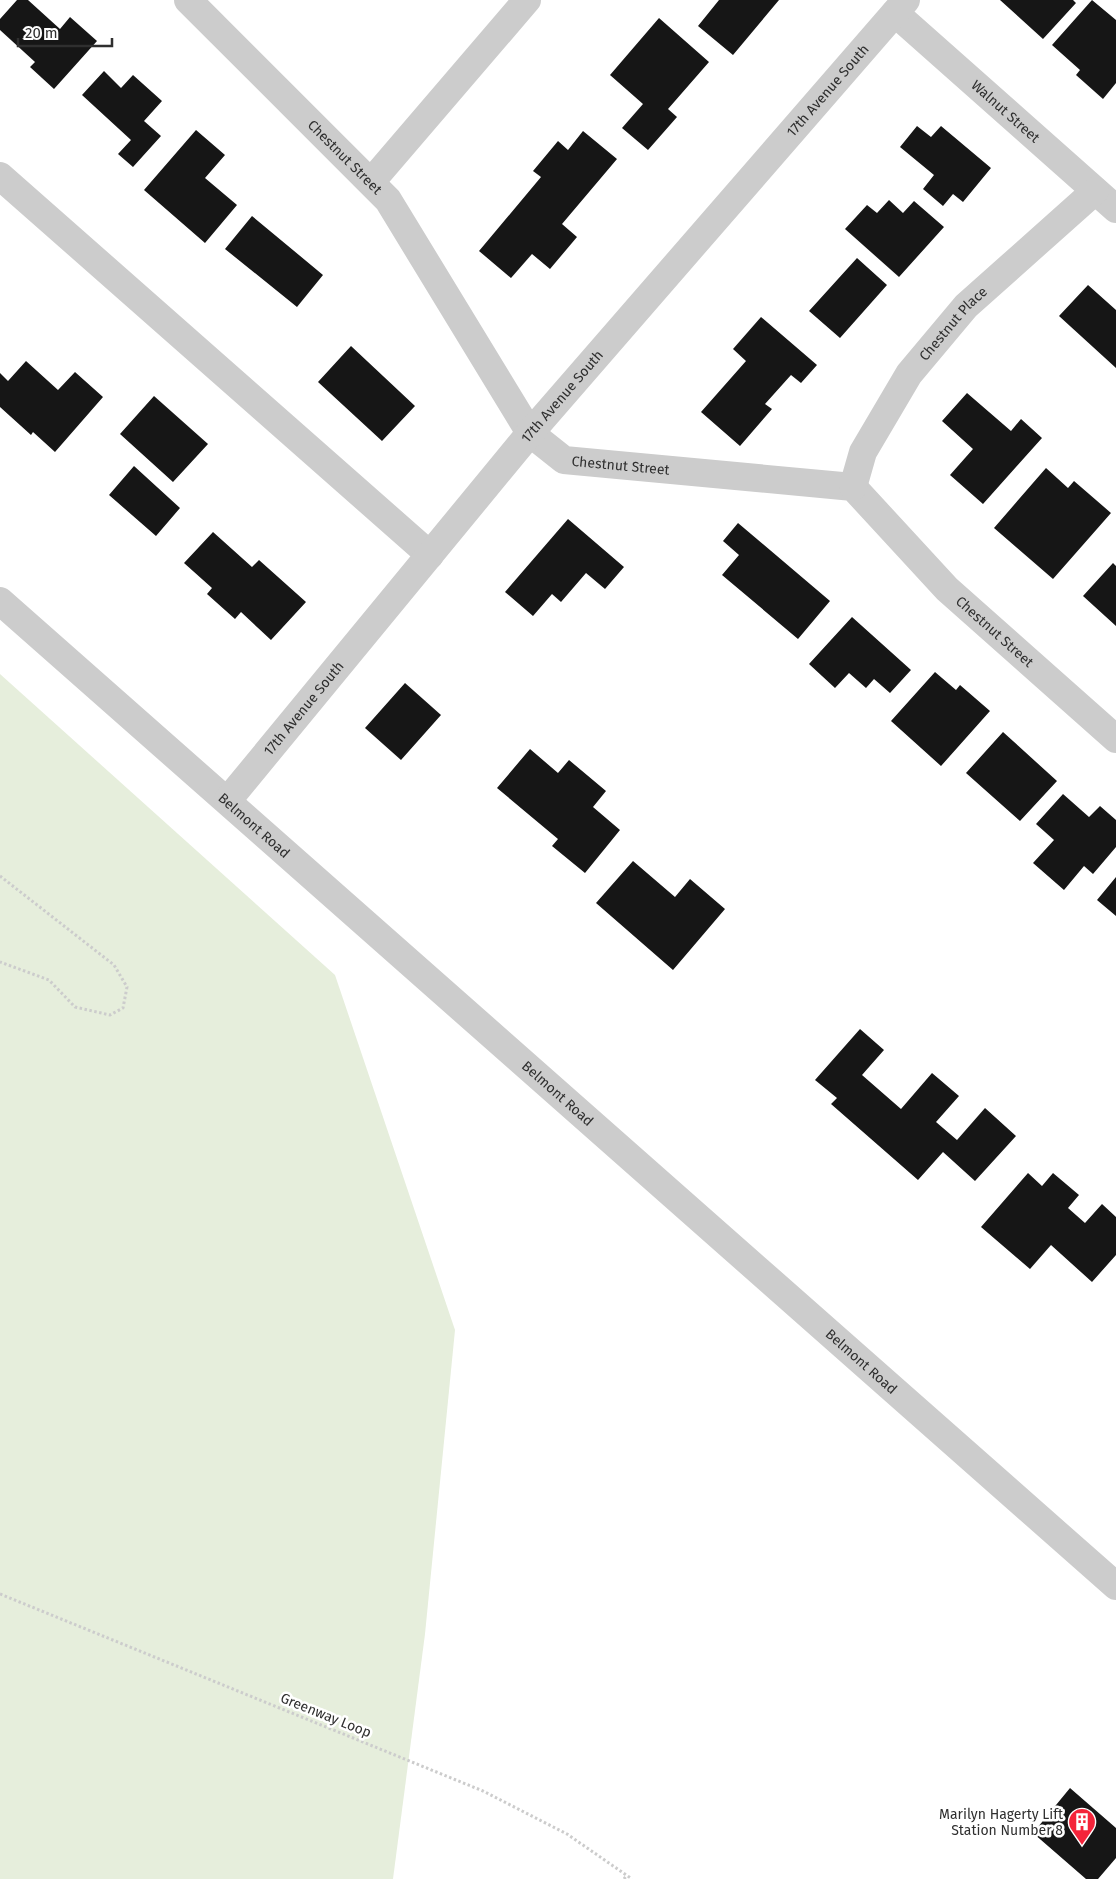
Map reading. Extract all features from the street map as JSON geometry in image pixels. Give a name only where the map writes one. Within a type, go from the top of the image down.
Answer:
[{"type":"street","name":"Chestnut Street","points":[[188,0],[388,200],[530,433],[564,460],[853,487],[947,589],[1116,739]]},
{"type":"street","points":[[371,182],[527,0]]},
{"type":"street","name":"Walnut Street","points":[[901,6],[1116,210]]},
{"type":"street","name":"17th Avenue South","points":[[228,800],[530,433],[901,6]]},
{"type":"street","points":[[0,176],[430,554]]},
{"type":"street","name":"Chestnut Place","points":[[853,487],[862,452],[909,374],[966,306],[1095,191]]},
{"type":"street","name":"Belmont Road","points":[[0,601],[228,800],[1116,1586]]},
{"type":"path","points":[[0,876],[114,965],[127,987],[123,1008],[110,1015],[75,1006],[49,980],[0,962]]},
{"type":"path","name":"Greenway Loop","points":[[0,1594],[483,1791],[567,1834],[632,1879]]},
{"type":"path","points":[[624,1879],[627,1875]]},
{"type":"green space","points":[[0,674],[335,975],[455,1330],[425,1634],[393,1879],[0,1879]]},
{"type":"building","points":[[17,0],[28,0],[60,29],[70,17],[97,41],[54,89],[30,67],[35,62],[0,30],[0,19]]},
{"type":"building","points":[[719,0],[779,0],[733,55],[698,26]]},
{"type":"building","points":[[1000,0],[1073,0],[1076,3],[1043,39]]},
{"type":"building","points":[[1092,0],[1116,20],[1116,83],[1103,99],[1076,75],[1080,70],[1052,45]]},
{"type":"building","points":[[659,18],[709,62],[668,109],[677,117],[648,150],[622,128],[643,104],[610,75]]},
{"type":"building","points":[[104,71],[121,88],[133,75],[162,101],[144,121],[161,136],[133,167],[118,154],[131,140],[82,95]]},
{"type":"building","points":[[917,126],[931,137],[941,126],[991,168],[963,202],[953,194],[943,206],[923,189],[934,175],[900,147]]},
{"type":"building","points":[[196,130],[225,155],[205,178],[237,205],[205,243],[144,190]]},
{"type":"building","points":[[583,131],[617,159],[562,224],[577,237],[550,269],[532,254],[511,278],[479,251],[541,177],[533,171],[558,141],[568,150]]},
{"type":"building","points":[[889,200],[903,213],[914,201],[944,227],[899,277],[845,229],[867,205],[877,213]]},
{"type":"building","points":[[252,216],[323,275],[297,307],[225,249]]},
{"type":"building","points":[[857,258],[887,285],[840,338],[809,311]]},
{"type":"building","points":[[1088,285],[1116,310],[1116,368],[1059,316]]},
{"type":"building","points":[[761,317],[817,365],[801,383],[791,375],[765,404],[772,409],[740,446],[701,412],[746,361],[733,349]]},
{"type":"building","points":[[351,346],[415,406],[382,441],[318,382]]},
{"type":"building","points":[[26,361],[58,390],[75,372],[103,397],[55,452],[33,432],[31,435],[0,407],[0,373],[8,381]]},
{"type":"building","points":[[967,393],[1011,431],[1021,419],[1042,438],[983,504],[950,475],[973,449],[942,421]]},
{"type":"building","points":[[154,396],[208,444],[173,482],[120,434]]},
{"type":"building","points":[[134,466],[180,508],[156,536],[109,495]]},
{"type":"building","points":[[1046,468],[1068,488],[1074,481],[1111,513],[1053,579],[994,528]]},
{"type":"building","points":[[568,519],[624,567],[605,589],[586,573],[561,602],[552,594],[533,616],[505,592]]},
{"type":"building","points":[[738,523],[830,601],[798,639],[722,575],[739,555],[723,541]]},
{"type":"building","points":[[213,532],[252,567],[259,560],[306,602],[271,640],[241,612],[235,619],[207,594],[212,588],[184,563]]},
{"type":"building","points":[[1113,563],[1116,566],[1116,626],[1083,596]]},
{"type":"building","points":[[852,617],[911,670],[890,693],[874,679],[866,688],[849,673],[835,688],[809,664]]},
{"type":"building","points":[[935,672],[956,690],[960,685],[990,711],[941,766],[891,721]]},
{"type":"building","points":[[405,683],[441,715],[401,760],[365,728]]},
{"type":"building","points":[[1003,732],[1057,781],[1020,821],[966,773]]},
{"type":"building","points":[[530,749],[558,773],[569,760],[606,791],[593,807],[620,830],[585,873],[552,846],[558,839],[497,788]]},
{"type":"building","points":[[1063,794],[1089,817],[1100,806],[1116,820],[1116,847],[1093,874],[1084,866],[1064,890],[1033,863],[1054,840],[1036,824]]},
{"type":"building","points":[[633,861],[675,897],[690,879],[725,909],[673,970],[596,903]]},
{"type":"building","points":[[1116,877],[1116,916],[1097,900]]},
{"type":"building","points":[[860,1029],[884,1050],[862,1075],[901,1109],[932,1073],[959,1096],[936,1122],[957,1140],[985,1108],[1016,1136],[975,1181],[943,1152],[918,1180],[831,1104],[837,1098],[815,1080]]},
{"type":"building","points":[[1028,1173],[1042,1186],[1053,1173],[1079,1195],[1068,1208],[1085,1223],[1102,1204],[1116,1217],[1116,1255],[1092,1282],[1051,1245],[1030,1269],[981,1227]]},
{"type":"building","name":"Marilyn Hagerty Lift Station Number 8","points":[[1070,1788],[1116,1828],[1116,1858],[1098,1879],[1086,1879],[1033,1833]]},
{"type":"place","name":"Marilyn Hagerty Lift Station Number 8","points":[[1082,1846]]}]
